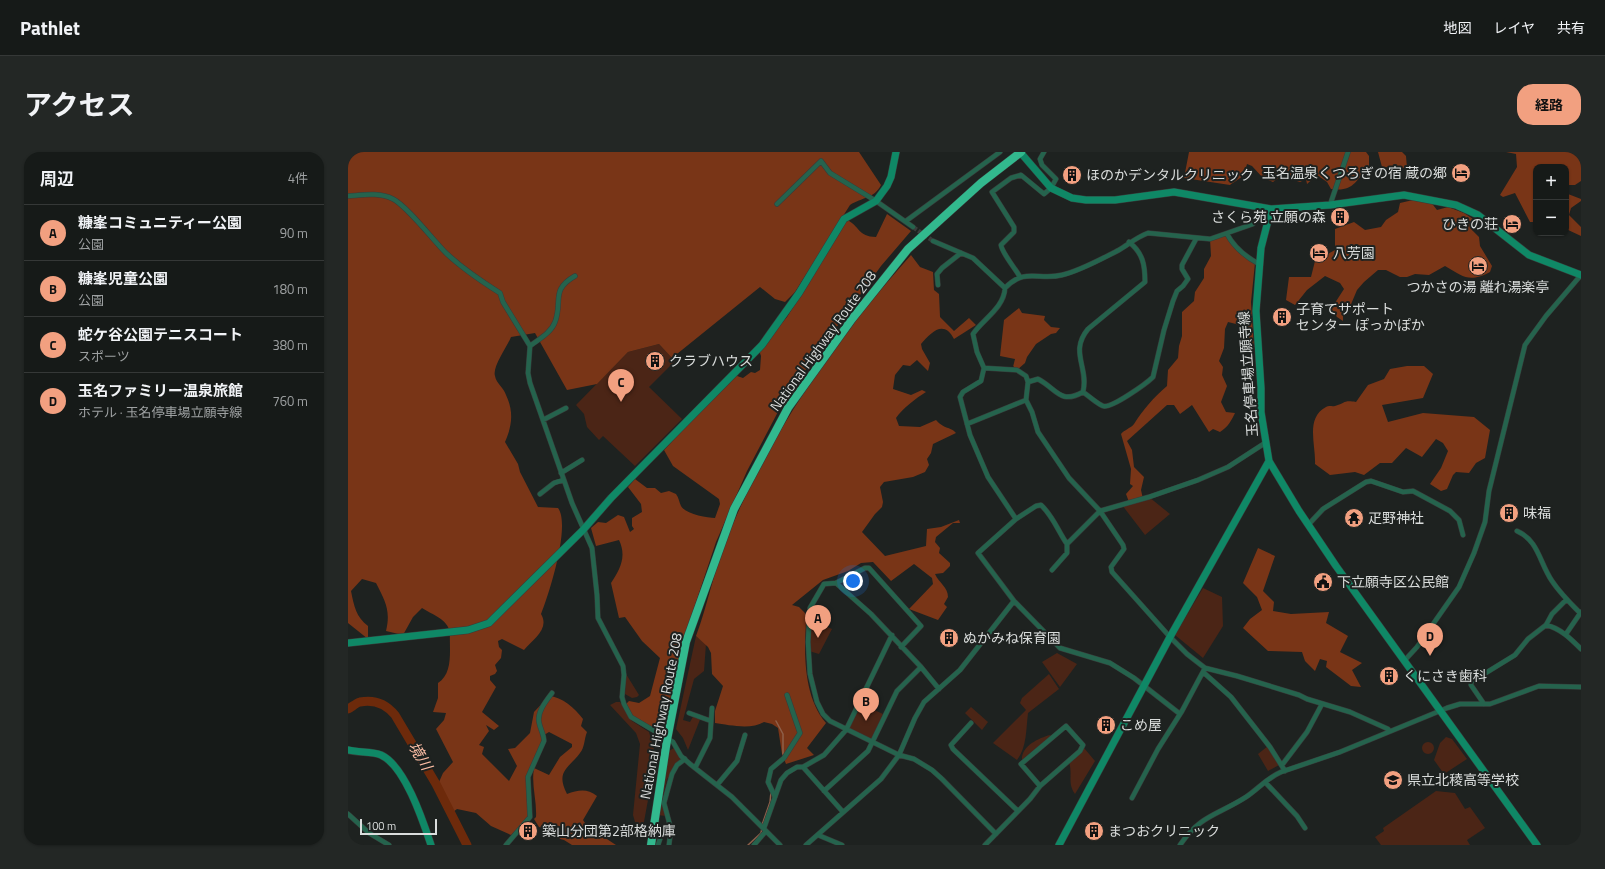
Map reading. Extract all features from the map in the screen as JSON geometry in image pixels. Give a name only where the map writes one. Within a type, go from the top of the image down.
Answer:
[{"type":"highway","name":"National Highway Route 208","points":[[651,845],[667,740],[686,642],[703,590],[734,509],[788,408],[852,320],[908,249],[981,183],[1022,152]]},
{"type":"street","points":[[348,644],[468,630],[489,623],[583,530],[611,498],[762,345],[800,293],[844,219],[876,201],[891,177],[896,152]]},
{"type":"street","points":[[906,221],[1000,152]]},
{"type":"street","points":[[1022,152],[1051,188],[1072,198],[1086,200],[1115,200],[1174,192],[1272,209],[1330,205],[1404,194],[1456,205],[1478,215],[1529,256],[1581,275],[1546,316],[1525,345],[1490,491],[1485,522],[1474,553],[1459,587],[1405,660]]},
{"type":"street","points":[[1020,277],[1013,264],[1001,250],[1001,245],[1014,232],[1014,227],[992,192],[1017,176],[1026,178],[1036,189],[1044,194],[1051,188],[1056,179],[1042,165],[1040,159],[1044,152]]},
{"type":"street","points":[[1330,205],[1348,152]]},
{"type":"street","points":[[777,204],[821,161],[830,173],[876,201],[913,227]]},
{"type":"street","points":[[348,196],[369,194],[382,196],[397,201],[461,266],[500,293],[503,302],[530,346],[528,373],[561,473],[583,530],[592,548],[598,594],[598,618],[623,666],[624,675],[622,697],[627,712],[636,721],[667,740],[673,742],[681,756],[717,785],[758,822],[780,845]]},
{"type":"street","name":"玉名停車場立願寺線","points":[[1272,209],[1259,264],[1256,311],[1261,412],[1265,443],[1270,461],[1308,525],[1537,845]]},
{"type":"street","points":[[1005,288],[1020,277],[1062,276],[1120,249],[1139,236],[1148,233],[1210,239],[1253,224]]},
{"type":"street","points":[[1227,234],[1231,241],[1248,258],[1259,264]]},
{"type":"street","points":[[1083,392],[1103,406],[1108,406],[1148,382],[1153,377],[1164,330],[1173,301],[1177,291],[1188,279],[1182,269],[1182,265],[1196,238]]},
{"type":"street","points":[[933,241],[973,258],[1005,288],[1005,294],[998,308],[979,325],[974,334],[977,352],[984,368],[981,381],[963,392],[960,397],[967,424],[988,477],[1016,519]]},
{"type":"street","points":[[1083,392],[1085,376],[1079,354],[1082,336],[1088,329],[1146,282],[1143,260],[1139,251],[1129,242]]},
{"type":"street","points":[[938,286],[937,274],[942,268],[961,254]]},
{"type":"street","points":[[530,346],[550,330],[555,322],[557,299],[560,290],[564,284],[575,276]]},
{"type":"street","points":[[984,368],[1018,370],[1026,376],[1028,382],[1026,400],[1032,412],[1038,432],[1069,478],[1100,511],[1123,545],[1124,549],[1111,567],[1112,572],[1170,637],[1231,697],[1285,771]]},
{"type":"street","points":[[1028,382],[1038,379],[1063,397],[1072,397],[1083,392]]},
{"type":"street","points":[[967,424],[1026,400]]},
{"type":"street","points":[[543,420],[566,408]]},
{"type":"street","points":[[1067,544],[1100,511],[1149,498],[1202,478],[1228,467],[1265,443]]},
{"type":"street","points":[[561,473],[582,460]]},
{"type":"street","points":[[1059,845],[1143,686],[1270,461]]},
{"type":"street","points":[[540,494],[554,483],[564,480]]},
{"type":"street","points":[[1308,525],[1323,509],[1366,482],[1371,481],[1402,492],[1412,491],[1419,493],[1458,518],[1463,535]]},
{"type":"street","points":[[1052,570],[1067,553],[1067,544],[1058,532],[1051,516],[1041,505],[1036,506],[1016,519],[978,553],[1014,601],[1060,648],[1110,663],[1180,714]]},
{"type":"street","points":[[1517,531],[1527,536],[1534,544],[1544,569],[1566,600],[1581,613],[1566,634]]},
{"type":"street","points":[[901,647],[921,626],[869,568],[865,568],[836,583],[824,584],[810,608],[808,621],[808,659],[817,702],[830,721],[899,755],[914,759],[942,779],[996,834]]},
{"type":"street","points":[[836,583],[857,600],[892,635],[939,689]]},
{"type":"street","points":[[1484,704],[1471,685],[1471,682],[1515,655],[1528,640],[1546,625],[1552,614],[1566,600]]},
{"type":"street","points":[[806,845],[881,778],[899,755],[915,718],[924,702],[960,670],[1014,601]]},
{"type":"street","points":[[1546,625],[1566,634],[1581,649]]},
{"type":"street","points":[[754,845],[765,829],[781,780],[787,773],[797,767],[803,767],[824,755],[846,730],[892,635]]},
{"type":"street","points":[[824,791],[868,751],[897,691],[921,667]]},
{"type":"street","points":[[1204,670],[1237,676],[1299,694],[1322,704],[1350,712],[1388,729],[1389,731]]},
{"type":"street","points":[[1132,798],[1158,749],[1180,714],[1204,670]]},
{"type":"street","points":[[1180,845],[1197,824],[1206,817],[1224,810],[1247,796],[1271,776],[1340,752],[1440,710],[1460,704],[1490,704],[1540,686],[1581,687]]},
{"type":"street","points":[[506,845],[530,817],[528,777],[544,741],[544,735],[539,722],[540,714],[552,693]]},
{"type":"street","points":[[775,797],[768,782],[771,768],[784,758],[800,733],[787,695]]},
{"type":"street","points":[[1282,765],[1307,732],[1322,704]]},
{"type":"street","points":[[695,768],[710,738],[712,708]]},
{"type":"street","points":[[689,713],[711,721]]},
{"type":"street","points":[[971,723],[951,745],[953,749],[1018,811]]},
{"type":"street","points":[[985,845],[1040,786],[1080,750],[1083,745],[1066,726],[1021,764],[1040,786]]},
{"type":"street","points":[[717,785],[737,760],[744,735]]},
{"type":"street","points":[[348,750],[374,753],[388,759],[393,764],[412,796],[431,845]]},
{"type":"street","points":[[669,845],[671,829],[664,803],[672,774],[677,765],[685,759]]},
{"type":"street","points":[[803,767],[842,812]]},
{"type":"street","points":[[1265,782],[1297,816],[1305,828]]},
{"type":"street","points":[[348,814],[369,833],[389,845]]},
{"type":"street","points":[[658,845],[661,836],[671,829]]},
{"type":"street","points":[[818,835],[842,845]]},
{"type":"shaded area","points":[[348,152],[859,152],[881,185],[875,193],[850,205],[795,292],[785,302],[775,299],[760,287],[672,358],[659,344],[628,352],[597,384],[567,390],[535,333],[511,337],[498,362],[495,376],[509,401],[511,413],[511,425],[505,442],[518,464],[520,472],[538,507],[558,508],[561,517],[562,529],[557,560],[541,614],[543,619],[542,629],[536,638],[524,650],[502,639],[498,641],[499,647],[502,650],[501,658],[495,665],[497,671],[495,674],[490,676],[490,680],[496,687],[482,712],[499,726],[494,730],[486,725],[489,731],[479,745],[484,747],[482,754],[509,781],[517,766],[508,749],[515,748],[530,733],[534,712],[549,696],[559,698],[568,704],[583,719],[581,726],[587,732],[582,751],[565,770],[562,780],[564,786],[567,794],[582,790],[593,793],[597,796],[583,820],[587,826],[616,845],[572,845],[564,840],[552,837],[546,829],[539,827],[534,819],[536,817],[536,811],[533,780],[534,768],[549,775],[560,757],[572,747],[572,744],[549,732],[544,735],[528,777],[530,817],[511,835],[491,826],[476,813],[457,809],[453,812],[439,782],[443,773],[453,762],[436,729],[444,720],[446,713],[433,712],[438,698],[438,683],[443,679],[449,667],[450,632],[446,624],[422,608],[413,617],[403,635],[386,631],[388,617],[382,595],[376,583],[362,579],[351,591],[358,615],[368,626],[368,639],[348,623]]},
{"type":"shaded area","points":[[1189,152],[1366,152],[1369,156],[1369,167],[1353,184],[1345,189],[1331,189],[1327,182],[1317,175],[1307,184],[1306,179],[1300,182],[1281,176],[1273,182],[1263,178],[1252,166],[1247,164],[1243,175],[1230,185],[1184,178]]},
{"type":"shaded area","points":[[1378,152],[1402,152],[1406,156],[1407,168],[1382,167]]},
{"type":"shaded area","points":[[1506,152],[1581,152],[1581,181],[1575,185],[1569,185],[1569,164],[1533,164],[1533,222],[1530,222],[1515,193],[1503,197],[1500,195],[1517,167],[1516,154]]},
{"type":"shaded area","points":[[1569,194],[1581,199],[1581,201],[1571,208],[1569,215]]},
{"type":"shaded area","points":[[1413,200],[1430,201],[1437,210],[1448,207],[1464,213],[1476,221],[1472,230],[1479,237],[1480,246],[1492,266],[1490,272],[1472,278],[1462,276],[1445,266],[1429,275],[1415,274],[1407,277],[1400,277],[1386,270],[1378,270],[1357,290],[1349,309],[1343,313],[1343,321],[1337,317],[1331,309],[1344,289],[1340,283],[1325,276],[1307,290],[1295,305],[1286,300],[1289,277],[1311,277],[1315,261],[1335,250],[1335,229],[1354,222],[1365,230],[1381,227],[1386,220],[1398,212],[1400,203]]},
{"type":"shaded area","points":[[887,214],[911,231],[881,266],[809,365],[780,408],[747,471],[716,542],[683,641],[670,700],[661,725],[652,728],[631,715],[626,704],[629,701],[639,703],[650,696],[660,658],[642,641],[625,617],[619,618],[611,583],[620,568],[621,563],[622,552],[619,540],[596,546],[591,528],[598,522],[606,523],[618,515],[624,517],[630,532],[634,529],[632,526],[632,518],[642,512],[641,504],[628,487],[635,479],[647,488],[655,488],[661,493],[669,491],[676,494],[683,509],[691,513],[715,518],[720,504],[719,499],[673,466],[664,450],[734,375],[743,378],[751,372],[755,373],[760,370],[761,356],[759,350],[787,317],[847,220],[862,233],[876,237]]},
{"type":"shaded area","points":[[1569,215],[1581,227],[1581,236],[1569,230]]},
{"type":"shaded area","points":[[1227,234],[1231,241],[1255,263],[1251,302],[1254,349],[1251,351],[1245,339],[1244,329],[1236,324],[1228,322],[1225,329],[1224,348],[1219,361],[1223,367],[1222,375],[1227,386],[1221,402],[1226,412],[1235,413],[1229,424],[1223,430],[1220,432],[1213,429],[1209,432],[1192,405],[1180,414],[1174,405],[1167,405],[1127,441],[1132,450],[1134,467],[1144,477],[1141,490],[1143,499],[1129,502],[1126,494],[1133,486],[1130,484],[1131,469],[1121,434],[1133,425],[1149,404],[1167,386],[1168,370],[1178,358],[1182,336],[1182,312],[1194,301],[1195,292],[1204,278],[1204,269],[1211,256],[1210,239]]},
{"type":"shaded area","points":[[911,255],[920,267],[933,272],[934,290],[939,294],[940,317],[954,331],[969,318],[976,325],[954,339],[946,330],[942,329],[933,332],[921,344],[922,349],[930,363],[928,371],[917,360],[910,366],[903,365],[895,375],[893,389],[911,395],[922,390],[926,392],[899,414],[896,418],[899,426],[920,427],[936,420],[956,433],[933,444],[931,453],[927,459],[929,465],[925,472],[913,477],[884,482],[880,487],[883,502],[882,507],[862,532],[885,556],[926,546],[927,529],[941,527],[959,520],[960,523],[953,523],[936,537],[935,542],[940,548],[939,553],[950,563],[950,566],[943,573],[935,574],[947,590],[948,597],[944,604],[947,607],[938,620],[909,609],[933,584],[932,578],[914,564],[891,581],[873,562],[861,563],[848,571],[823,580],[792,605],[799,607],[805,613],[805,654],[809,686],[815,706],[826,723],[807,748],[814,755],[786,764],[782,754],[778,728],[772,724],[764,722],[753,726],[740,726],[715,723],[715,711],[723,686],[712,674],[711,653],[708,647],[696,636],[718,562],[727,538],[744,499],[763,462],[784,425],[831,354],[883,287]]},
{"type":"shaded area","points":[[1019,308],[1022,313],[1045,316],[1044,320],[1051,327],[1060,328],[1056,333],[1051,334],[1036,344],[1027,357],[1025,363],[1017,370],[1014,370],[1014,366],[1013,367],[1015,359],[1000,356],[1004,320]]},
{"type":"shaded area","points":[[659,344],[675,361],[649,387],[682,419],[635,466],[603,436],[599,440],[587,427],[584,414],[576,405],[628,352]]},
{"type":"shaded area","points":[[1407,366],[1424,366],[1433,374],[1423,398],[1382,405],[1388,422],[1423,413],[1474,417],[1490,430],[1485,458],[1476,463],[1469,473],[1456,472],[1453,475],[1447,489],[1441,491],[1430,484],[1441,468],[1448,451],[1443,443],[1436,439],[1422,457],[1406,448],[1392,463],[1380,463],[1364,475],[1355,472],[1330,475],[1315,464],[1313,432],[1316,418],[1320,412],[1327,406],[1335,406],[1352,401],[1356,402],[1368,385],[1384,379],[1390,369]]},
{"type":"shaded area","points":[[1149,497],[1170,514],[1145,535],[1122,505]]},
{"type":"shaded area","points":[[1258,548],[1275,556],[1263,591],[1274,602],[1273,611],[1291,614],[1329,612],[1326,623],[1348,636],[1340,652],[1362,663],[1352,670],[1361,687],[1351,686],[1326,667],[1327,661],[1320,659],[1315,671],[1305,661],[1302,652],[1268,651],[1243,628],[1250,619],[1262,610],[1257,597],[1243,583]]},
{"type":"shaded area","points":[[1203,588],[1222,597],[1223,626],[1203,658],[1175,635]]},
{"type":"shaded area","points":[[809,619],[832,629],[819,654],[809,651]]},
{"type":"shaded area","points":[[696,636],[706,644],[704,671],[694,679],[683,720],[690,722],[694,715],[701,717],[688,750],[683,738],[676,729]]},
{"type":"shaded area","points":[[1057,653],[1077,664],[1060,687],[1042,662]]},
{"type":"shaded area","points":[[626,674],[639,695],[637,697],[632,698],[625,694]]},
{"type":"shaded area","points":[[1049,674],[1059,689],[1028,713],[1023,749],[1017,760],[993,743],[1026,710],[1020,703],[1022,698]]},
{"type":"shaded area","points":[[620,702],[632,721],[649,732],[656,757],[643,827],[635,822],[633,815],[640,744],[636,733],[610,705]]},
{"type":"shaded area","points":[[861,704],[883,714],[872,738],[867,738],[848,728]]},
{"type":"shaded area","points":[[971,707],[988,722],[982,730],[965,713]]},
{"type":"shaded area","points":[[1050,735],[1051,736],[1022,760],[1024,751],[1032,743]]},
{"type":"shaded area","points":[[1446,737],[1452,739],[1467,759],[1444,774],[1434,760],[1440,743]]},
{"type":"shaded area","points":[[1426,742],[1430,742],[1434,748],[1430,754],[1426,754],[1422,750],[1422,746]]},
{"type":"shaded area","points":[[1268,746],[1279,765],[1268,771],[1258,754]]},
{"type":"shaded area","points":[[674,748],[682,762],[667,779],[662,801],[666,816],[657,815],[669,751]]},
{"type":"shaded area","points":[[1084,748],[1095,761],[1075,794],[1071,786],[1069,762]]},
{"type":"shaded area","points":[[1436,791],[1455,793],[1465,809],[1470,807],[1485,828],[1467,840],[1470,845],[1381,845],[1375,837],[1384,831],[1383,828]]},
{"type":"waterway","name":"境川","points":[[348,709],[358,703],[371,701],[384,705],[395,715],[436,784],[467,845]]},
{"type":"waterway","points":[[776,721],[783,734],[783,754]]},
{"type":"waterway","points":[[762,825],[770,802],[771,792]]},
{"type":"waterway","points":[[748,845],[761,833],[762,828]]},
{"type":"tunnel","points":[[913,227],[933,241]]},
{"type":"place","name":"玉名温泉くつろぎの宿 蔵の郷","points":[[1461,173]]},
{"type":"place","name":"ほのかデンタルクリニック","points":[[1072,175]]},
{"type":"place","name":"さくら苑 立願の森","points":[[1340,217]]},
{"type":"place","name":"ひきの荘","points":[[1512,224]]},
{"type":"place","name":"八芳園","points":[[1319,253]]},
{"type":"place","name":"つかさの湯 離れ湯楽亭","points":[[1478,266]]},
{"type":"place","name":"子育てサポート センター ぽっかぽか","points":[[1282,317]]},
{"type":"place","name":"クラブハウス","points":[[655,361]]},
{"type":"place","name":"蛇ケ谷公園テニスコート","points":[[621,402]]},
{"type":"place","name":"味福","points":[[1509,513]]},
{"type":"place","name":"疋野神社","points":[[1354,518]]},
{"type":"place","name":"下立願寺区公民館","points":[[1323,582]]},
{"type":"place","name":"糠峯コミュニティー公園","points":[[818,638]]},
{"type":"place","name":"ぬかみね保育園","points":[[949,638]]},
{"type":"place","name":"玉名ファミリー温泉旅館","points":[[1430,656]]},
{"type":"place","name":"くにさき歯科","points":[[1389,676]]},
{"type":"place","name":"糠峯児童公園","points":[[866,721]]},
{"type":"place","name":"こめ屋","points":[[1106,725]]},
{"type":"place","name":"県立北稜高等学校","points":[[1393,780]]},
{"type":"place","name":"築山分団第2部格納庫","points":[[528,831]]},
{"type":"place","name":"まつおクリニック","points":[[1094,831]]}]
